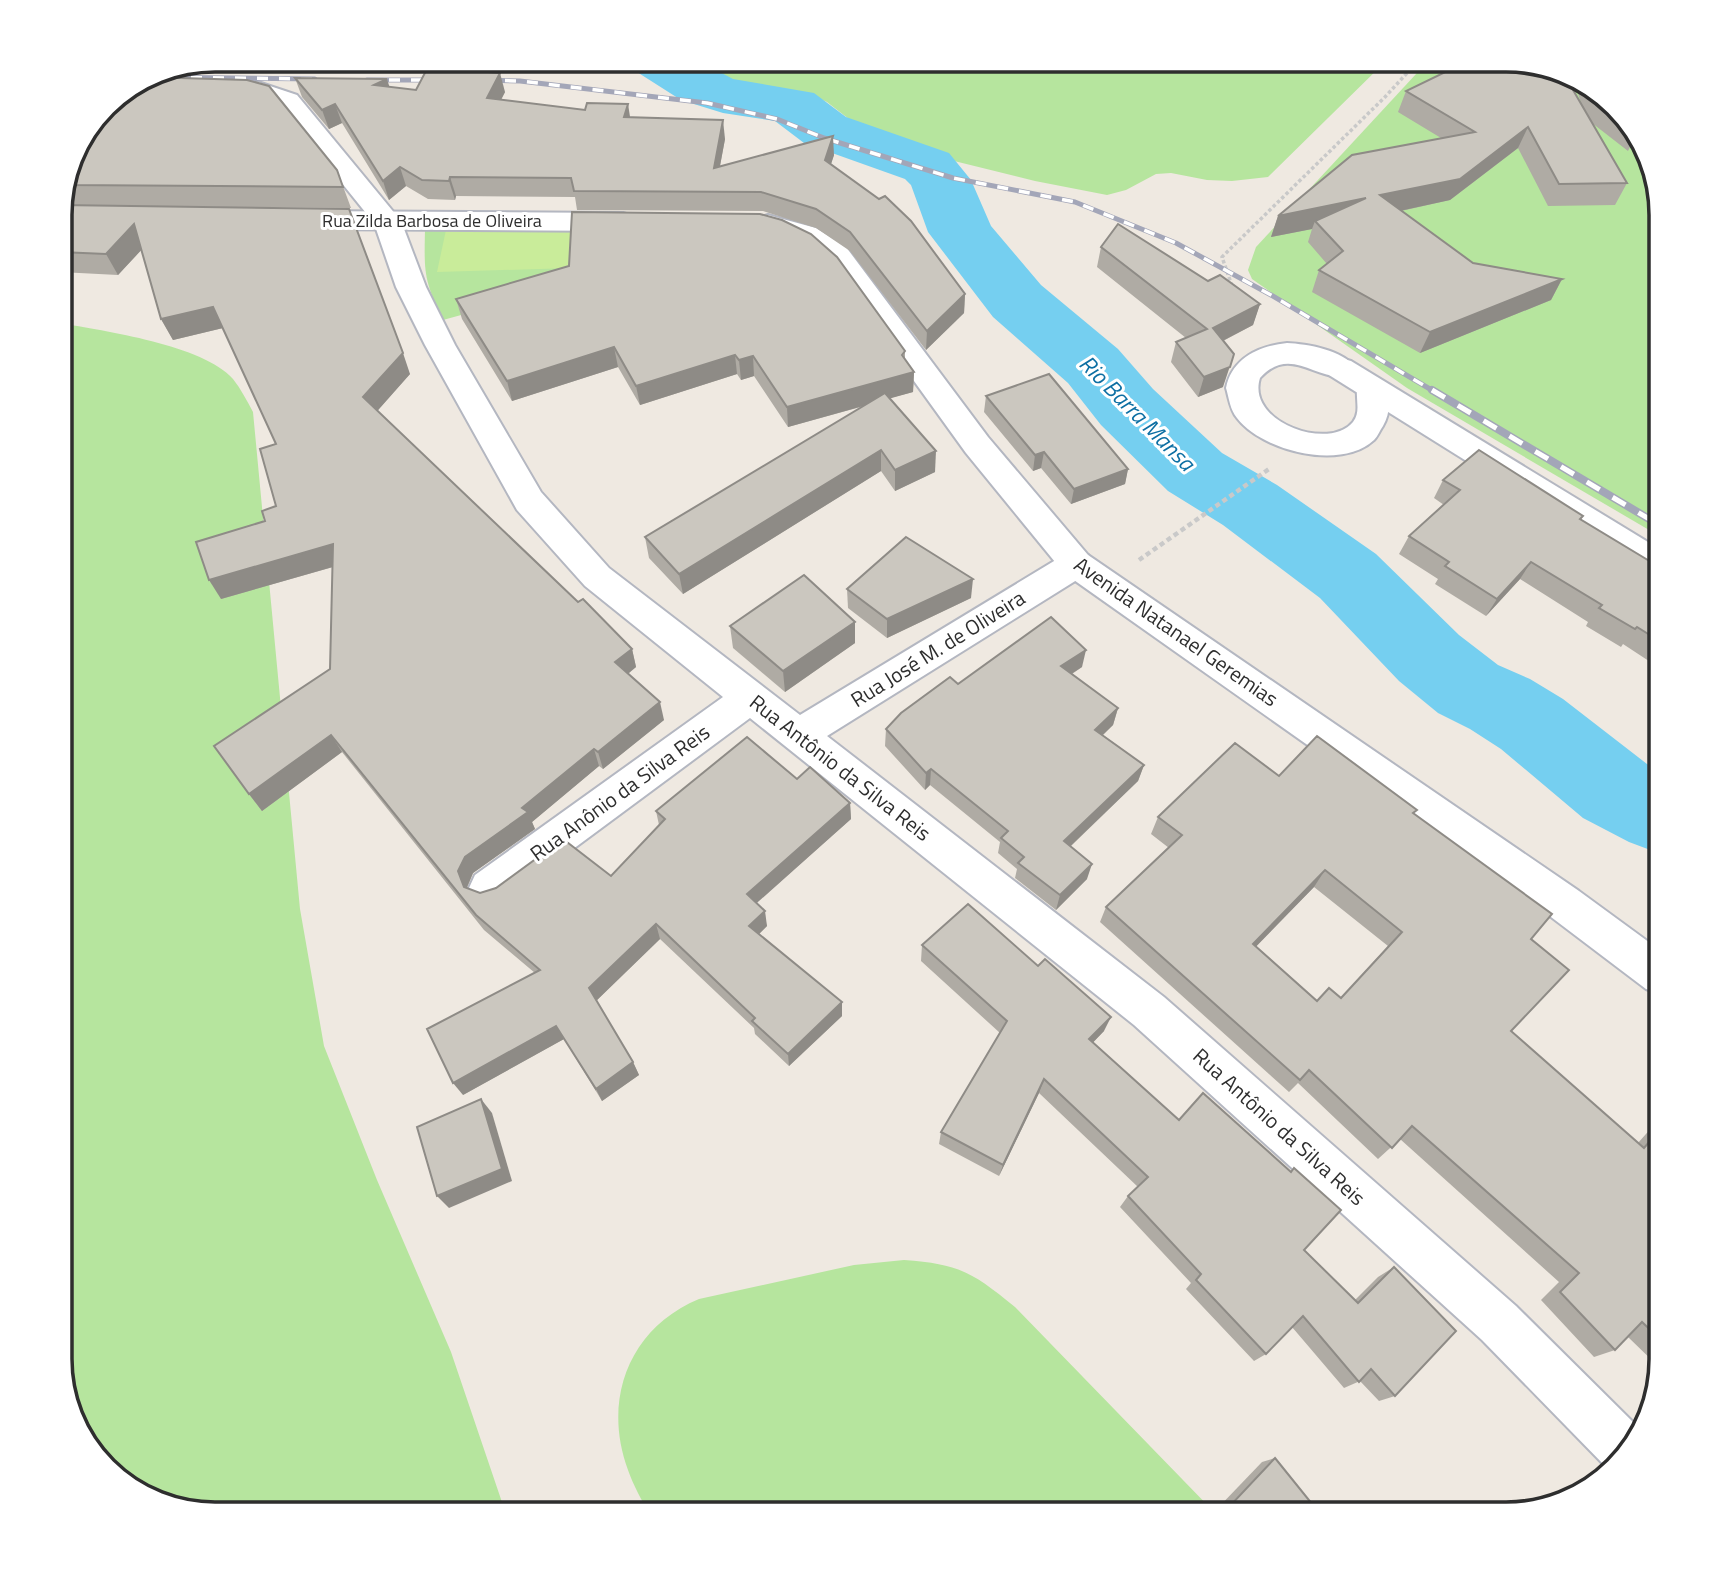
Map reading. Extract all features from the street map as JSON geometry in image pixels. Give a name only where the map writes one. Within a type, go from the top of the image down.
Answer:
[{"type":"street","name":"Rua Antônio da Silva Reis","points":[[149,88],[258,90],[288,100],[387,221],[411,287],[440,345],[530,501],[597,577],[1149,1011],[1499,1323],[1620,1445]]},
{"type":"street","name":"Rua Zilda Barbosa de Oliveira","points":[[278,220],[651,222]]},
{"type":"street","name":"Avenida Natanael Geremias","points":[[755,223],[789,227],[806,234],[836,253],[977,445],[1076,564],[1565,904],[1649,966]]},
{"type":"street","points":[[1371,388],[1377,405],[1374,419],[1364,432],[1347,441],[1326,444],[1303,443],[1280,436],[1261,425],[1248,411],[1241,396],[1242,381],[1258,361],[1273,355],[1312,355],[1340,368],[1649,559]]},
{"type":"street","name":"Rua José M. de Oliveira","points":[[800,734],[1076,564]]},
{"type":"street","name":"Rua Anônio da Silva Reis","points":[[489,888],[750,698]]},
{"type":"path","points":[[1237,294],[1229,281],[1222,257],[1408,72]]},
{"type":"path","points":[[1138,561],[1275,465]]},
{"type":"green space","points":[[691,72],[1375,72],[1268,177],[1232,181],[1207,180],[1171,173],[1156,174],[1126,190],[1107,195],[1035,181],[938,157],[867,133],[827,102],[812,95],[719,84]]},
{"type":"green space","points":[[1418,72],[1534,74],[1561,83],[1593,101],[1620,128],[1630,143],[1638,160],[1648,196],[1649,530],[1407,388],[1252,279],[1248,270],[1256,247]]},
{"type":"green space","points":[[576,227],[569,285],[443,320],[426,276],[425,230]]},
{"type":"green space","points":[[576,227],[571,268],[437,272],[446,230]]},
{"type":"green space","points":[[72,325],[152,341],[200,357],[219,367],[233,379],[253,412],[300,909],[324,1046],[377,1180],[451,1352],[502,1502],[187,1500],[160,1491],[128,1473],[101,1446],[79,1405],[72,1369]]},
{"type":"green space","points":[[904,1260],[939,1264],[964,1272],[987,1285],[1015,1307],[1204,1502],[643,1502],[628,1470],[618,1418],[628,1369],[639,1347],[655,1328],[675,1312],[699,1299],[854,1265]]},
{"type":"building","points":[[425,72],[500,73],[487,98],[585,110],[587,103],[628,104],[624,117],[723,120],[714,168],[833,136],[825,160],[879,199],[885,196],[911,221],[965,294],[927,331],[850,232],[816,209],[761,192],[574,191],[571,178],[450,177],[449,181],[422,180],[400,167],[383,181],[335,104],[322,110],[295,78],[387,79],[374,85],[416,90]]},
{"type":"building","points":[[1445,72],[1534,74],[1572,88],[1627,183],[1559,184],[1528,127],[1460,179],[1380,195],[1473,263],[1562,279],[1430,332],[1319,270],[1343,251],[1315,221],[1366,198],[1278,216],[1352,155],[1475,132],[1406,91]]},
{"type":"building","points":[[174,78],[247,80],[269,86],[337,170],[343,187],[75,185],[83,160],[107,120],[135,96]]},
{"type":"building","points":[[72,205],[349,209],[403,353],[363,397],[578,602],[583,599],[632,649],[615,662],[660,702],[598,752],[594,749],[522,808],[528,812],[465,857],[458,871],[464,887],[480,893],[496,888],[563,839],[611,876],[665,819],[656,811],[747,737],[797,779],[810,767],[850,803],[747,894],[765,911],[749,926],[842,1002],[788,1054],[752,1021],[755,1018],[656,924],[589,988],[633,1062],[596,1089],[556,1026],[453,1083],[427,1029],[540,970],[476,915],[331,735],[249,794],[214,746],[330,669],[333,544],[209,580],[196,542],[265,521],[262,511],[276,506],[260,449],[276,444],[213,307],[161,319],[134,224],[106,254],[72,253]]},
{"type":"building","points":[[572,212],[760,214],[782,220],[811,234],[837,257],[905,351],[902,355],[914,372],[787,407],[753,356],[739,360],[735,355],[636,386],[614,347],[507,381],[456,299],[569,266]]},
{"type":"building","points":[[1118,224],[1208,281],[1220,275],[1260,304],[1213,328],[1234,354],[1230,367],[1204,377],[1176,342],[1207,329],[1101,247]]},
{"type":"building","points":[[1049,374],[1128,469],[1074,489],[1044,452],[1035,455],[986,396]]},
{"type":"building","points":[[885,393],[936,451],[895,470],[881,450],[679,574],[645,537]]},
{"type":"building","points":[[1479,450],[1583,516],[1580,519],[1649,561],[1649,634],[1599,608],[1602,605],[1531,562],[1497,599],[1445,566],[1449,562],[1409,536],[1460,490],[1443,480]]},
{"type":"building","points":[[906,537],[973,579],[887,619],[847,589]]},
{"type":"building","points":[[804,575],[855,622],[783,671],[730,626]]},
{"type":"building","points":[[1051,617],[1086,650],[1061,666],[1118,708],[1095,730],[1144,765],[1064,841],[1092,864],[1060,895],[1018,863],[1024,857],[1001,838],[1008,831],[931,769],[926,773],[886,729],[901,713],[950,677],[958,684]]},
{"type":"building","points":[[1317,736],[1417,810],[1413,813],[1552,914],[1531,939],[1569,970],[1511,1031],[1644,1148],[1649,1142],[1649,1329],[1642,1322],[1615,1350],[1560,1292],[1579,1273],[1412,1126],[1392,1148],[1309,1070],[1300,1080],[1106,907],[1182,835],[1158,817],[1235,743],[1279,776]],"holes":[[[1325,870],[1402,932],[1341,998],[1329,988],[1317,1001],[1253,944]]]},
{"type":"building","points":[[968,904],[1038,966],[1045,959],[1111,1017],[1089,1039],[1179,1120],[1203,1093],[1291,1172],[1294,1168],[1341,1210],[1304,1250],[1358,1303],[1394,1267],[1456,1331],[1395,1396],[1371,1369],[1359,1382],[1303,1316],[1266,1354],[1196,1280],[1201,1274],[1128,1196],[1148,1177],[1044,1079],[1003,1165],[941,1132],[1007,1021],[922,945]]},
{"type":"building","points":[[481,1099],[502,1169],[437,1196],[417,1127]]},
{"type":"building","points":[[1275,1458],[1311,1502],[1234,1502]]},
{"type":"waterway","name":"Rio Barra Mansa","points":[[676,72],[702,88],[723,95],[793,106],[825,130],[927,166],[940,180],[961,232],[1017,301],[1093,366],[1127,407],[1195,472],[1250,505],[1348,576],[1429,658],[1468,689],[1500,704],[1532,724],[1615,791],[1649,809]]},
{"type":"railway","points":[[176,77],[315,79]]},
{"type":"railway","points":[[367,80],[441,80]]},
{"type":"railway","points":[[483,80],[520,81],[707,103],[777,119],[824,138],[953,178],[1075,202],[1176,243],[1271,295],[1435,392]]},
{"type":"railway","points":[[1432,390],[1649,519]]}]
